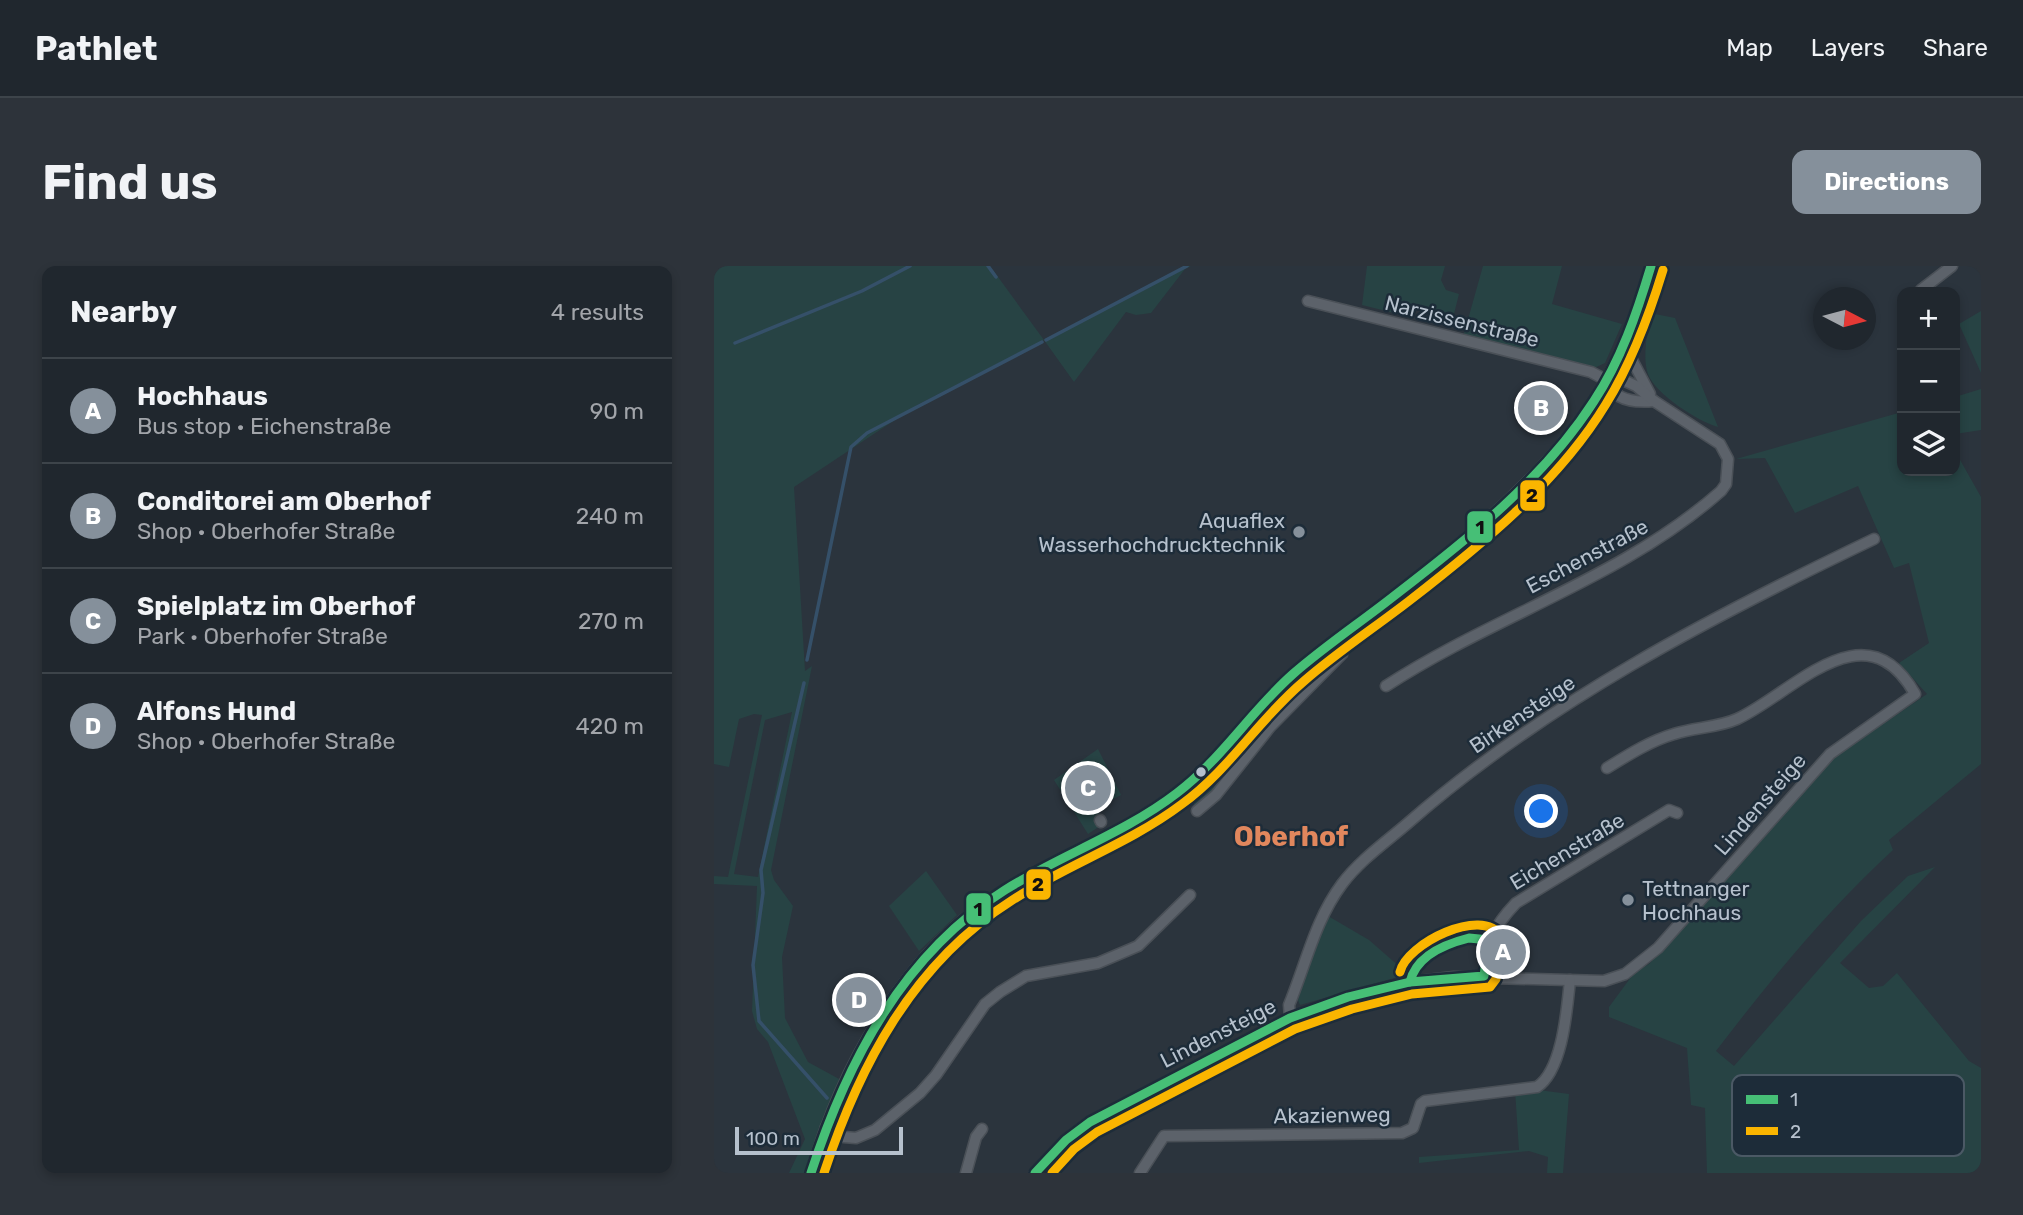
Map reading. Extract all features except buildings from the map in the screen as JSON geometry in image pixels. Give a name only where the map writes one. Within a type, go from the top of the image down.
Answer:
[{"type":"street","points":[[811,1173],[826,1128],[877,1024],[911,972],[943,936],[996,895],[1133,822],[1181,790],[1269,697],[1334,641],[1404,589],[1508,498],[1578,423],[1606,380],[1629,335],[1651,266]]},
{"type":"street","points":[[1925,287],[1952,266]]},
{"type":"street","name":"Narzissenstraße","points":[[1308,301],[1591,372],[1606,380]]},
{"type":"street","name":"Eschenstraße","points":[[1629,335],[1631,358],[1654,401]]},
{"type":"street","name":"Eschenstraße","points":[[1386,686],[1463,640],[1614,568],[1655,544],[1721,491],[1728,471],[1727,453],[1708,435],[1654,401],[1636,386],[1621,379],[1606,380],[1615,395],[1627,400],[1654,401]]},
{"type":"street","name":"Birkensteige","points":[[1290,1018],[1289,1005],[1318,926],[1333,897],[1367,857],[1443,792],[1549,715],[1776,586],[1874,538]]},
{"type":"street","points":[[1197,811],[1216,794],[1270,727],[1342,654],[1334,641]]},
{"type":"street","name":"Lindensteige","points":[[1035,1173],[1066,1140],[1090,1122],[1290,1018],[1348,998],[1410,982],[1484,976],[1604,981],[1625,974],[1643,962],[1830,754],[1915,694],[1896,667],[1883,660],[1866,657],[1840,660],[1798,678],[1737,719],[1664,737],[1607,768]]},
{"type":"street","name":"Eichenstraße","points":[[1484,976],[1489,940],[1502,918],[1526,896],[1669,810],[1676,813]]},
{"type":"street","points":[[826,1128],[844,1137],[856,1138],[875,1130],[920,1093],[936,1075],[985,1004],[1000,992],[1026,976],[1098,963],[1138,946],[1190,895]]},
{"type":"street","points":[[1410,982],[1413,969],[1435,952],[1471,936],[1489,940]]},
{"type":"street","name":"Akazienweg","points":[[1140,1173],[1164,1136],[1402,1133],[1413,1128],[1421,1104],[1425,1101],[1537,1087],[1547,1076],[1558,1051],[1570,980]]},
{"type":"street","points":[[966,1173],[976,1137],[982,1129]]},
{"type":"green space","points":[[714,266],[990,266],[1044,340],[919,404],[794,487],[805,671],[812,666],[771,870],[774,880],[793,906],[782,957],[785,1018],[808,1062],[841,1080],[825,1112],[805,1173],[789,1173],[805,1139],[768,1042],[757,1029],[752,1011],[757,886],[714,884],[714,876],[728,877],[762,715],[754,714],[739,719],[729,767],[714,764]],"holes":[[[792,712],[758,877],[734,874],[765,720]]]},
{"type":"green space","points":[[1185,266],[1191,266],[1185,269],[1151,313],[1136,315],[1126,312],[1074,382],[1044,340]]},
{"type":"green space","points":[[1367,266],[1445,266],[1441,280],[1446,290],[1459,294],[1453,318],[1405,306],[1402,315],[1362,305]]},
{"type":"green space","points":[[1483,266],[1562,266],[1552,304],[1622,324],[1605,363],[1592,369],[1463,337]]},
{"type":"green space","points":[[1981,311],[1981,373],[1960,326],[1960,323]]},
{"type":"green space","points":[[1650,313],[1675,318],[1718,427],[1678,406],[1652,382],[1646,360]]},
{"type":"green space","points":[[1981,389],[1981,430],[1960,433],[1960,395]]},
{"type":"green space","points":[[1897,413],[1897,476],[1960,476],[1960,460],[1981,497],[1981,764],[1889,840],[1893,850],[1800,946],[1716,1051],[1734,1066],[1861,921],[1908,876],[1935,867],[1840,963],[1869,988],[1883,986],[1897,973],[1969,1061],[1981,1068],[1981,1173],[1707,1173],[1705,1108],[1691,1105],[1687,1048],[1609,1017],[1609,1007],[1634,973],[1649,964],[1835,757],[1927,694],[1899,663],[1929,643],[1909,563],[1894,568],[1858,486],[1795,513],[1765,458],[1736,459]]},
{"type":"green space","points":[[1330,654],[1331,662],[1270,720],[1228,777],[1197,808],[1187,796],[1290,685]]},
{"type":"green space","points":[[1098,749],[1121,795],[1097,808],[1103,824],[1088,834],[1054,780]]},
{"type":"green space","points":[[926,871],[957,915],[919,951],[889,906]]},
{"type":"green space","points":[[1328,916],[1369,940],[1401,968],[1401,976],[1300,1005],[1298,1000],[1321,929]]},
{"type":"green space","points":[[1531,1089],[1569,1094],[1563,1173],[1547,1173],[1548,1157],[1529,1151],[1419,1163],[1419,1157],[1519,1150],[1515,1090]]},
{"type":"waterway","points":[[735,343],[862,291],[910,266]]},
{"type":"waterway","points":[[988,266],[996,277]]},
{"type":"waterway","points":[[1046,340],[1187,266]]},
{"type":"waterway","points":[[807,660],[851,447],[867,433],[1042,342]]},
{"type":"waterway","points":[[804,683],[761,870],[763,893],[753,965],[759,1021],[827,1098]]},
{"type":"transit line","name":"1","points":[[811,1173],[825,1132],[861,1052],[908,978],[937,946],[969,916],[1005,890],[1136,820],[1177,793],[1208,765],[1263,703],[1293,674],[1449,553],[1503,507],[1552,456],[1594,401],[1627,336],[1651,266]]},
{"type":"transit line","name":"2","points":[[824,1173],[854,1094],[873,1056],[918,986],[945,955],[976,926],[1011,901],[1141,831],[1199,791],[1287,696],[1436,580],[1517,511],[1565,460],[1606,404],[1639,338],[1663,270]]},
{"type":"transit line","name":"2","points":[[1052,1173],[1074,1149],[1097,1132],[1295,1029],[1352,1009],[1412,994],[1490,987],[1496,979],[1501,936],[1491,928],[1478,925],[1446,932],[1416,950],[1405,961],[1400,972]]},
{"type":"transit line","name":"1","points":[[1469,938],[1489,940],[1484,976],[1410,982],[1418,965],[1433,952],[1469,938]]},
{"type":"transit line","name":"1","points":[[1035,1173],[1066,1140],[1090,1122],[1290,1018],[1348,997],[1410,982]]},
{"type":"place","name":"Conditorei am Oberhof","points":[[1541,408]]},
{"type":"place","name":"Aquaflex Wasserhochdrucktechnik","points":[[1299,532]]},
{"type":"place","name":"Spielplatz im Oberhof","points":[[1088,788]]},
{"type":"place","name":"Tettnanger Hochhaus","points":[[1628,900]]},
{"type":"place","name":"Hochhaus","points":[[1503,952]]},
{"type":"place","name":"Alfons Hund","points":[[859,1000]]},
{"type":"district","name":"Oberhof","points":[[1291,836]]}]
